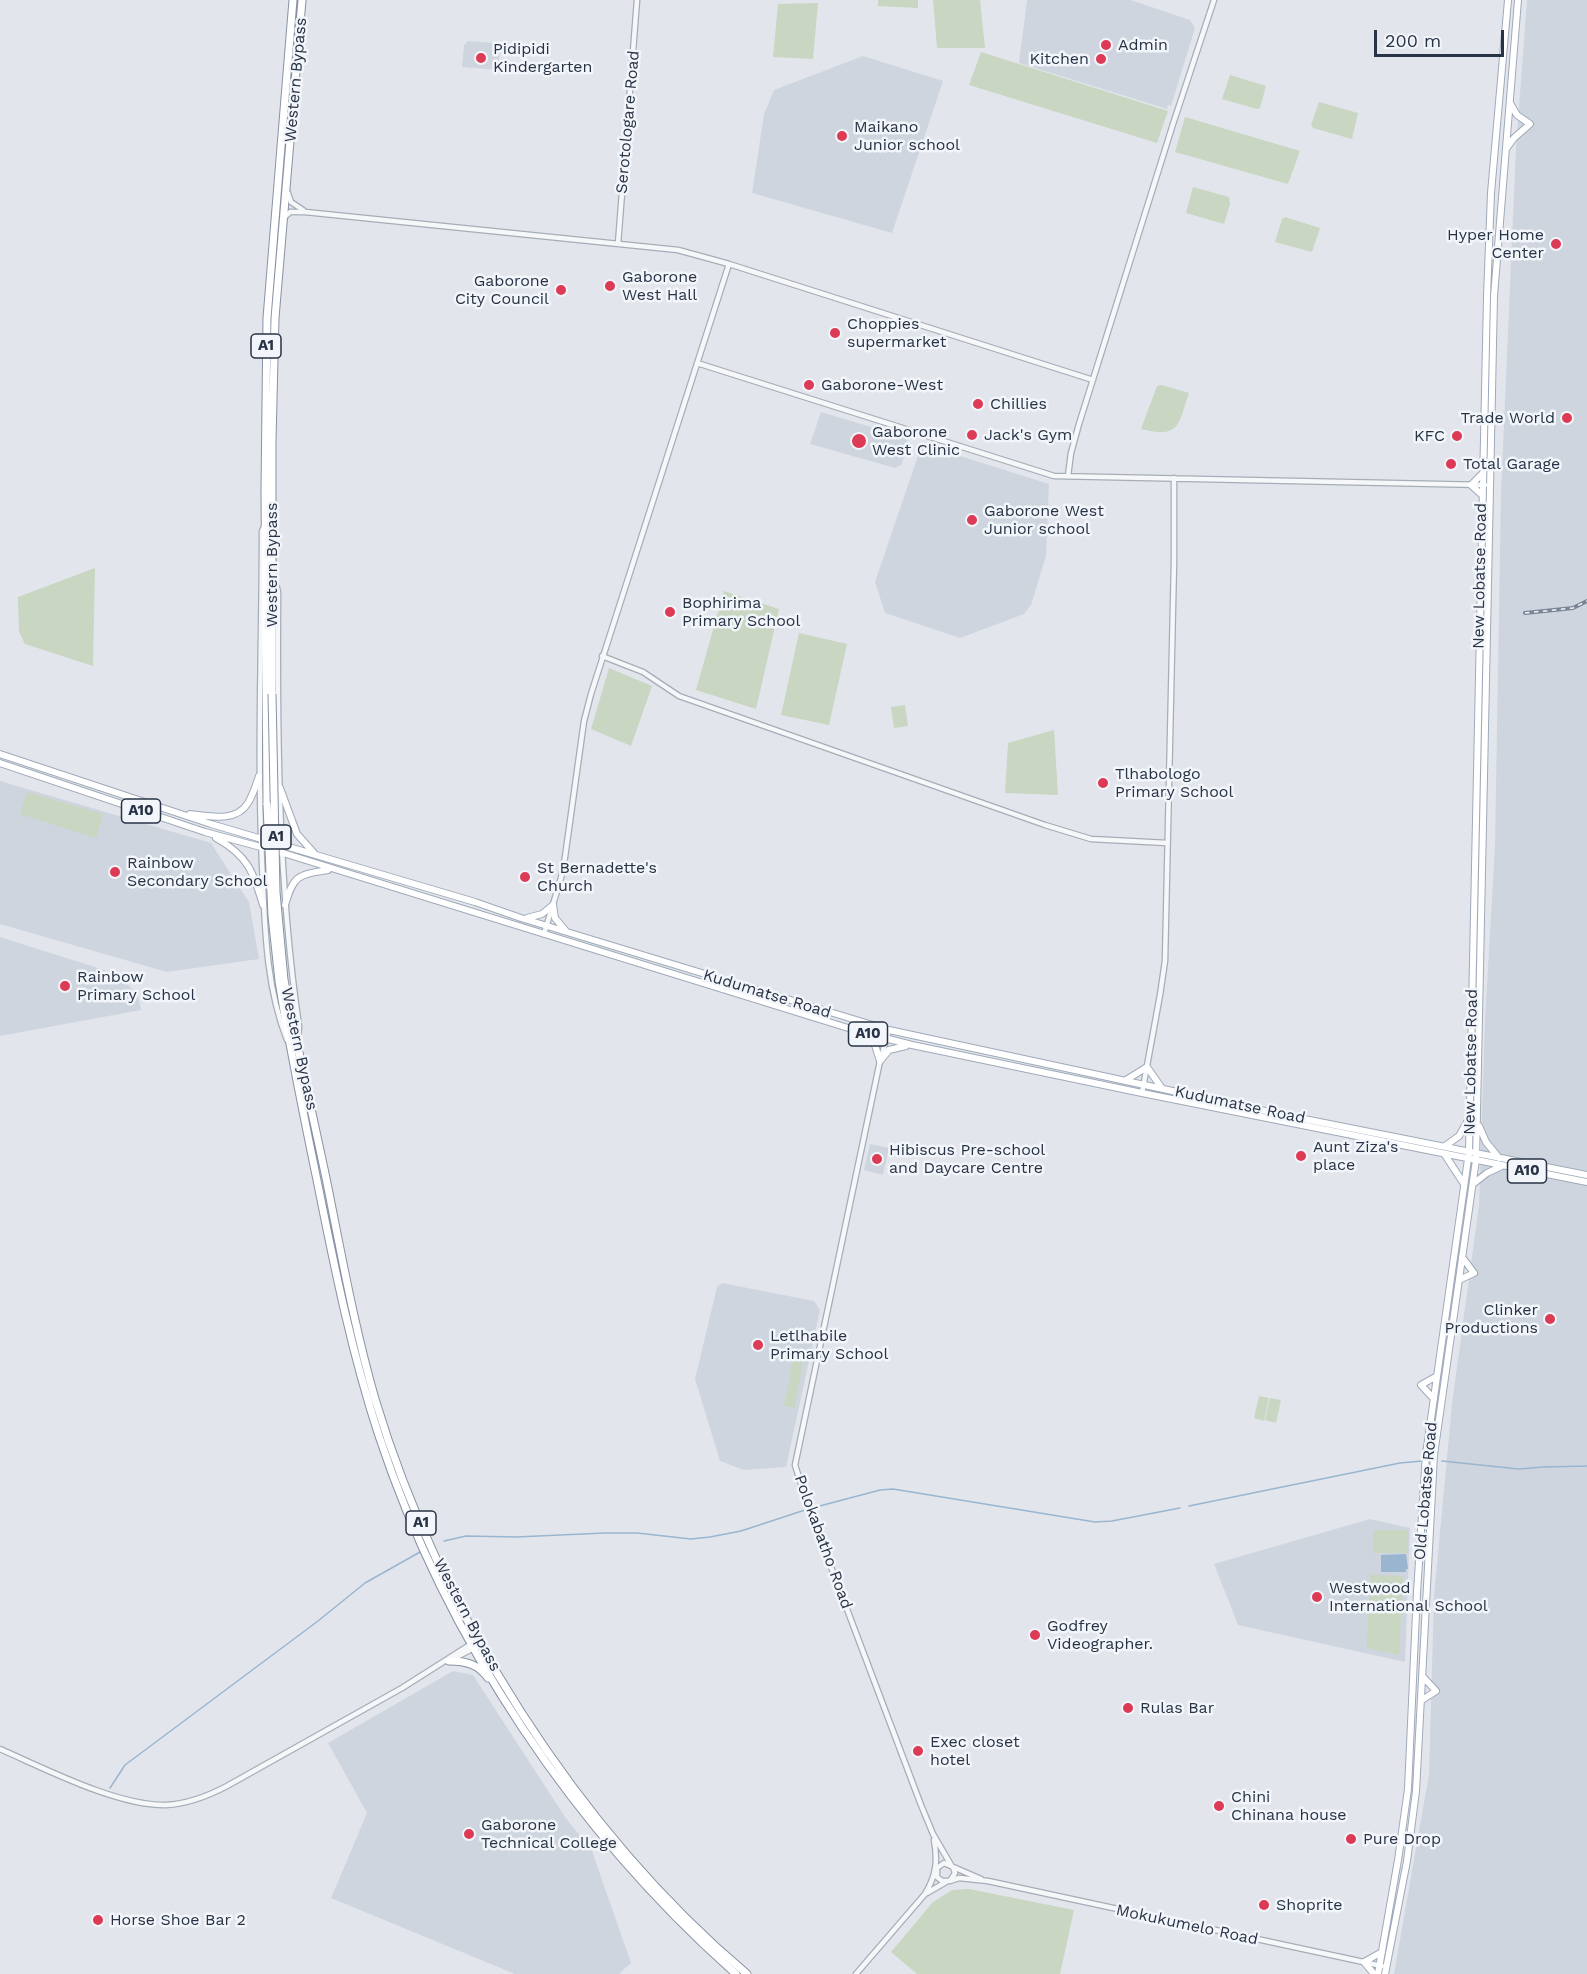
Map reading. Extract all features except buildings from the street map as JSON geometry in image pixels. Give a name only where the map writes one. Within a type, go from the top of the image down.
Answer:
[{"type":"highway","name":"Western Bypass","points":[[293,0],[268,289],[265,378],[267,805],[272,916],[294,1048],[344,1313],[369,1402],[417,1534],[442,1587],[510,1707],[547,1763],[598,1830],[649,1889],[736,1974]]},
{"type":"highway","name":"Western Bypass","points":[[282,980],[276,892],[272,694],[272,441],[275,318],[302,0]]},
{"type":"highway","name":"Western Bypass","points":[[476,1644],[579,1796],[654,1884],[747,1974]]},
{"type":"highway","points":[[448,1661],[468,1662],[479,1669],[510,1707]]},
{"type":"main road","name":"New Lobatse Road","points":[[1468,1156],[1482,474],[1491,194],[1508,0]]},
{"type":"main road","points":[[1459,1280],[1473,1185],[1478,1122],[1494,296],[1518,0]]},
{"type":"main road","points":[[1504,153],[1514,138],[1530,124],[1517,115],[1510,102]]},
{"type":"main road","points":[[1484,420],[1492,420]]},
{"type":"main road","points":[[1482,474],[1471,485],[1482,495]]},
{"type":"main road","name":"Kudumatse Road","points":[[0,754],[318,857],[475,902],[521,918],[889,1029],[1284,1115],[1444,1147],[1468,1156]]},
{"type":"main road","name":"Kudumatse Road","points":[[1,764],[205,832],[283,853],[332,870],[912,1046],[1445,1154],[1499,1158],[1587,1175]]},
{"type":"main road","points":[[177,813],[222,817],[242,811],[249,803],[259,776]]},
{"type":"main road","points":[[280,788],[297,834],[318,857]]},
{"type":"main road","points":[[205,832],[234,848],[244,858],[253,871],[263,905]]},
{"type":"main road","points":[[285,905],[291,884],[299,876],[332,870]]},
{"type":"main road","points":[[521,918],[535,917],[553,905],[555,918],[567,932]]},
{"type":"main road","points":[[861,1032],[874,1045],[880,1061]]},
{"type":"main road","points":[[880,1061],[884,1054],[893,1048],[912,1046]]},
{"type":"main road","points":[[1125,1081],[1147,1067],[1162,1088]]},
{"type":"main road","points":[[1444,1147],[1459,1137],[1469,1117]]},
{"type":"main road","points":[[1478,1122],[1486,1142],[1499,1158]]},
{"type":"main road","points":[[1445,1154],[1464,1184]]},
{"type":"main road","name":"Old Lobatse Road","points":[[1384,1969],[1382,1952],[1408,1789],[1426,1454],[1468,1156]]},
{"type":"main road","name":"Kudumatse Road","points":[[1476,1157],[1503,1166],[1587,1182]]},
{"type":"main road","points":[[1473,1185],[1487,1173],[1503,1166]]},
{"type":"main road","points":[[1459,1280],[1474,1273],[1462,1257]]},
{"type":"main road","name":"Old Lobatse Road","points":[[1376,1974],[1384,1969],[1410,1838],[1417,1782],[1434,1455],[1459,1280]]},
{"type":"main road","points":[[1434,1400],[1421,1385],[1438,1375]]},
{"type":"main road","points":[[1414,1693],[1423,1688],[1415,1675]]},
{"type":"main road","points":[[1422,1701],[1436,1691],[1423,1676]]},
{"type":"main road","points":[[1376,1974],[1364,1962],[1382,1952]]},
{"type":"street","name":"Serotologare Road","points":[[618,244],[637,0]]},
{"type":"street","points":[[1068,476],[1071,453],[1093,380],[1214,0]]},
{"type":"street","points":[[287,178],[289,199],[305,212]]},
{"type":"street","points":[[283,220],[290,213],[305,212],[678,250],[729,264],[1093,380]]},
{"type":"street","points":[[544,934],[565,857],[584,721],[602,656],[729,264]]},
{"type":"street","points":[[697,363],[1045,473],[1068,476],[1491,485]]},
{"type":"street","points":[[1142,1093],[1165,961],[1174,478]]},
{"type":"street","points":[[265,526],[262,531],[259,776],[263,905],[271,980],[280,1022],[294,1048]]},
{"type":"street","points":[[273,572],[278,592],[280,788],[285,905],[287,939],[299,1026],[294,1048]]},
{"type":"street","points":[[602,656],[643,672],[679,696],[1045,825],[1091,839],[1167,843]]},
{"type":"street","points":[[261,816],[265,823],[270,825],[276,825],[281,818]]},
{"type":"street","points":[[263,883],[269,871],[274,869],[281,872],[285,880]]},
{"type":"street","name":"Polokabatho Road","points":[[889,1029],[880,1061],[795,1465],[864,1657],[933,1834]]},
{"type":"street","points":[[438,1665],[476,1644]]},
{"type":"street","points":[[0,1749],[116,1797],[148,1804],[178,1804],[208,1796],[227,1786],[476,1644]]},
{"type":"street","points":[[933,1834],[955,1873],[948,1881]]},
{"type":"street","points":[[933,1834],[937,1877],[948,1881]]},
{"type":"street","points":[[856,1974],[925,1894],[941,1864],[952,1866],[988,1881]]},
{"type":"street","points":[[925,1894],[948,1881],[959,1878],[988,1881]]},
{"type":"street","name":"Mokukumelo Road","points":[[988,1881],[1364,1962],[1384,1969]]},
{"type":"shaded area","points":[[1027,0],[1131,0],[1190,20],[1195,28],[1171,106],[1168,105],[1167,109],[1019,63]]},
{"type":"shaded area","points":[[1527,0],[1587,0],[1587,1974],[1394,1974],[1429,1774],[1434,1596],[1452,1404],[1479,1205],[1485,1020],[1495,845],[1501,493],[1516,147]]},
{"type":"shaded area","name":"Pidipidi Kindergarten","points":[[468,41],[495,43],[500,48],[498,70],[462,67],[464,45]]},
{"type":"shaded area","name":"Maikano Junior school","points":[[863,56],[943,81],[892,233],[752,193],[764,114],[774,90]]},
{"type":"shaded area","name":"Gaborone West Clinic","points":[[821,412],[908,438],[902,464],[895,468],[810,444]]},
{"type":"shaded area","name":"Gaborone West Junior school","points":[[922,444],[1049,484],[1046,556],[1031,605],[1024,614],[960,638],[885,613],[875,582]]},
{"type":"shaded area","name":"Rainbow Secondary School","points":[[0,781],[211,843],[249,902],[259,959],[167,972],[0,924]]},
{"type":"shaded area","name":"Rainbow Primary School","points":[[0,937],[120,975],[138,996],[141,1010],[0,1036]]},
{"type":"shaded area","name":"Hibiscus Pre-school and Daycare Centre","points":[[870,1144],[889,1148],[883,1175],[864,1170]]},
{"type":"shaded area","name":"Letlhabile Primary School","points":[[722,1283],[814,1301],[820,1310],[786,1467],[744,1470],[720,1461],[695,1379],[717,1287]]},
{"type":"shaded area","name":"Westwood International School","points":[[1370,1519],[1410,1528],[1405,1662],[1238,1625],[1214,1564]]},
{"type":"shaded area","name":"Gaborone Technical College","points":[[453,1671],[473,1675],[565,1817],[592,1851],[631,1963],[619,1974],[515,1974],[331,1898],[367,1813],[328,1743]]},
{"type":"green space","points":[[878,0],[918,0],[918,8],[878,6]]},
{"type":"green space","points":[[933,0],[980,0],[985,48],[937,48]]},
{"type":"green space","points":[[818,3],[813,59],[773,57],[778,4]]},
{"type":"green space","points":[[981,52],[1168,111],[1157,143],[969,85]]},
{"type":"green space","points":[[1230,75],[1266,86],[1260,108],[1222,99]]},
{"type":"green space","points":[[1319,102],[1358,113],[1352,139],[1313,128],[1311,125]]},
{"type":"green space","points":[[1185,117],[1300,151],[1288,184],[1175,152]]},
{"type":"green space","points":[[1193,187],[1229,197],[1230,204],[1224,224],[1186,213]]},
{"type":"green space","points":[[1285,217],[1320,228],[1312,252],[1275,242],[1282,219]]},
{"type":"green space","points":[[1162,385],[1189,393],[1180,421],[1171,430],[1164,432],[1141,429],[1157,386]]},
{"type":"green space","points":[[95,568],[93,666],[25,644],[19,632],[18,597]]},
{"type":"green space","points":[[724,591],[779,609],[756,709],[696,690]]},
{"type":"green space","points":[[799,633],[847,644],[829,725],[781,715]]},
{"type":"green space","points":[[609,668],[652,686],[631,746],[591,729]]},
{"type":"green space","points":[[905,705],[908,726],[894,728],[891,707]]},
{"type":"green space","points":[[1054,730],[1058,795],[1005,793],[1008,743]]},
{"type":"green space","points":[[27,792],[103,814],[96,838],[20,814]]},
{"type":"green space","points":[[792,1361],[803,1362],[799,1385],[789,1383]]},
{"type":"green space","points":[[788,1384],[798,1385],[795,1408],[784,1406]]},
{"type":"green space","points":[[1259,1396],[1269,1398],[1264,1421],[1254,1418]]},
{"type":"green space","points":[[1270,1398],[1281,1400],[1276,1423],[1265,1420]]},
{"type":"green space","points":[[1373,1530],[1408,1530],[1408,1553],[1373,1553]]},
{"type":"green space","points":[[1370,1575],[1403,1576],[1399,1655],[1367,1648]]},
{"type":"green space","points":[[969,1889],[1074,1910],[1060,1974],[917,1974],[891,1952],[933,1902],[952,1890]]},
{"type":"water","points":[[1406,1554],[1408,1569],[1406,1572],[1381,1572],[1381,1555]]},
{"type":"waterway","points":[[1189,1506],[1400,1463],[1422,1461]]},
{"type":"waterway","points":[[1442,1461],[1519,1469],[1587,1466]]},
{"type":"waterway","points":[[816,1507],[880,1490],[893,1489],[1095,1522],[1180,1508]]},
{"type":"waterway","points":[[444,1541],[466,1536],[516,1537],[605,1533],[637,1533],[691,1539],[741,1531],[805,1510]]},
{"type":"waterway","points":[[110,1788],[125,1765],[318,1621],[365,1583],[420,1552]]},
{"type":"railway","points":[[1525,613],[1573,608],[1587,601]]},
{"type":"place","name":"Admin","points":[[1106,45]]},
{"type":"place","name":"Pidipidi Kindergarten","points":[[481,58]]},
{"type":"place","name":"Kitchen","points":[[1101,59]]},
{"type":"place","name":"Maikano Junior school","points":[[842,136]]},
{"type":"place","name":"Hyper Home Center","points":[[1556,244]]},
{"type":"place","name":"Gaborone West Hall","points":[[610,286]]},
{"type":"place","name":"Gaborone City Council","points":[[561,290]]},
{"type":"place","name":"Choppies supermarket","points":[[835,333]]},
{"type":"place","name":"Gaborone-West","points":[[809,385]]},
{"type":"place","name":"Chillies","points":[[978,404]]},
{"type":"place","name":"Trade World","points":[[1567,418]]},
{"type":"place","name":"Jack's Gym","points":[[972,435]]},
{"type":"place","name":"KFC","points":[[1457,436]]},
{"type":"place","name":"Gaborone West Clinic","points":[[859,441]]},
{"type":"place","name":"Total Garage","points":[[1451,464]]},
{"type":"place","name":"Gaborone West Junior school","points":[[972,520]]},
{"type":"place","name":"Bophirima Primary School","points":[[670,612]]},
{"type":"place","name":"Tlhabologo Primary School","points":[[1103,783]]},
{"type":"place","name":"Rainbow Secondary School","points":[[115,872]]},
{"type":"place","name":"St Bernadette's Church","points":[[525,877]]},
{"type":"place","name":"Rainbow Primary School","points":[[65,986]]},
{"type":"place","name":"Aunt Ziza's place","points":[[1301,1156]]},
{"type":"place","name":"Hibiscus Pre-school and Daycare Centre","points":[[877,1159]]},
{"type":"place","name":"Clinker Productions","points":[[1550,1319]]},
{"type":"place","name":"Letlhabile Primary School","points":[[758,1345]]},
{"type":"place","name":"Westwood International School","points":[[1317,1597]]},
{"type":"place","name":"Godfrey Videographer.","points":[[1035,1635]]},
{"type":"place","name":"Rulas Bar","points":[[1128,1708]]},
{"type":"place","name":"Exec closet hotel","points":[[918,1751]]},
{"type":"place","name":"Chini Chinana house","points":[[1219,1806]]},
{"type":"place","name":"Gaborone Technical College","points":[[469,1834]]},
{"type":"place","name":"Pure Drop","points":[[1351,1839]]},
{"type":"place","name":"Shoprite","points":[[1264,1905]]},
{"type":"place","name":"Horse Shoe Bar 2","points":[[98,1920]]}]
